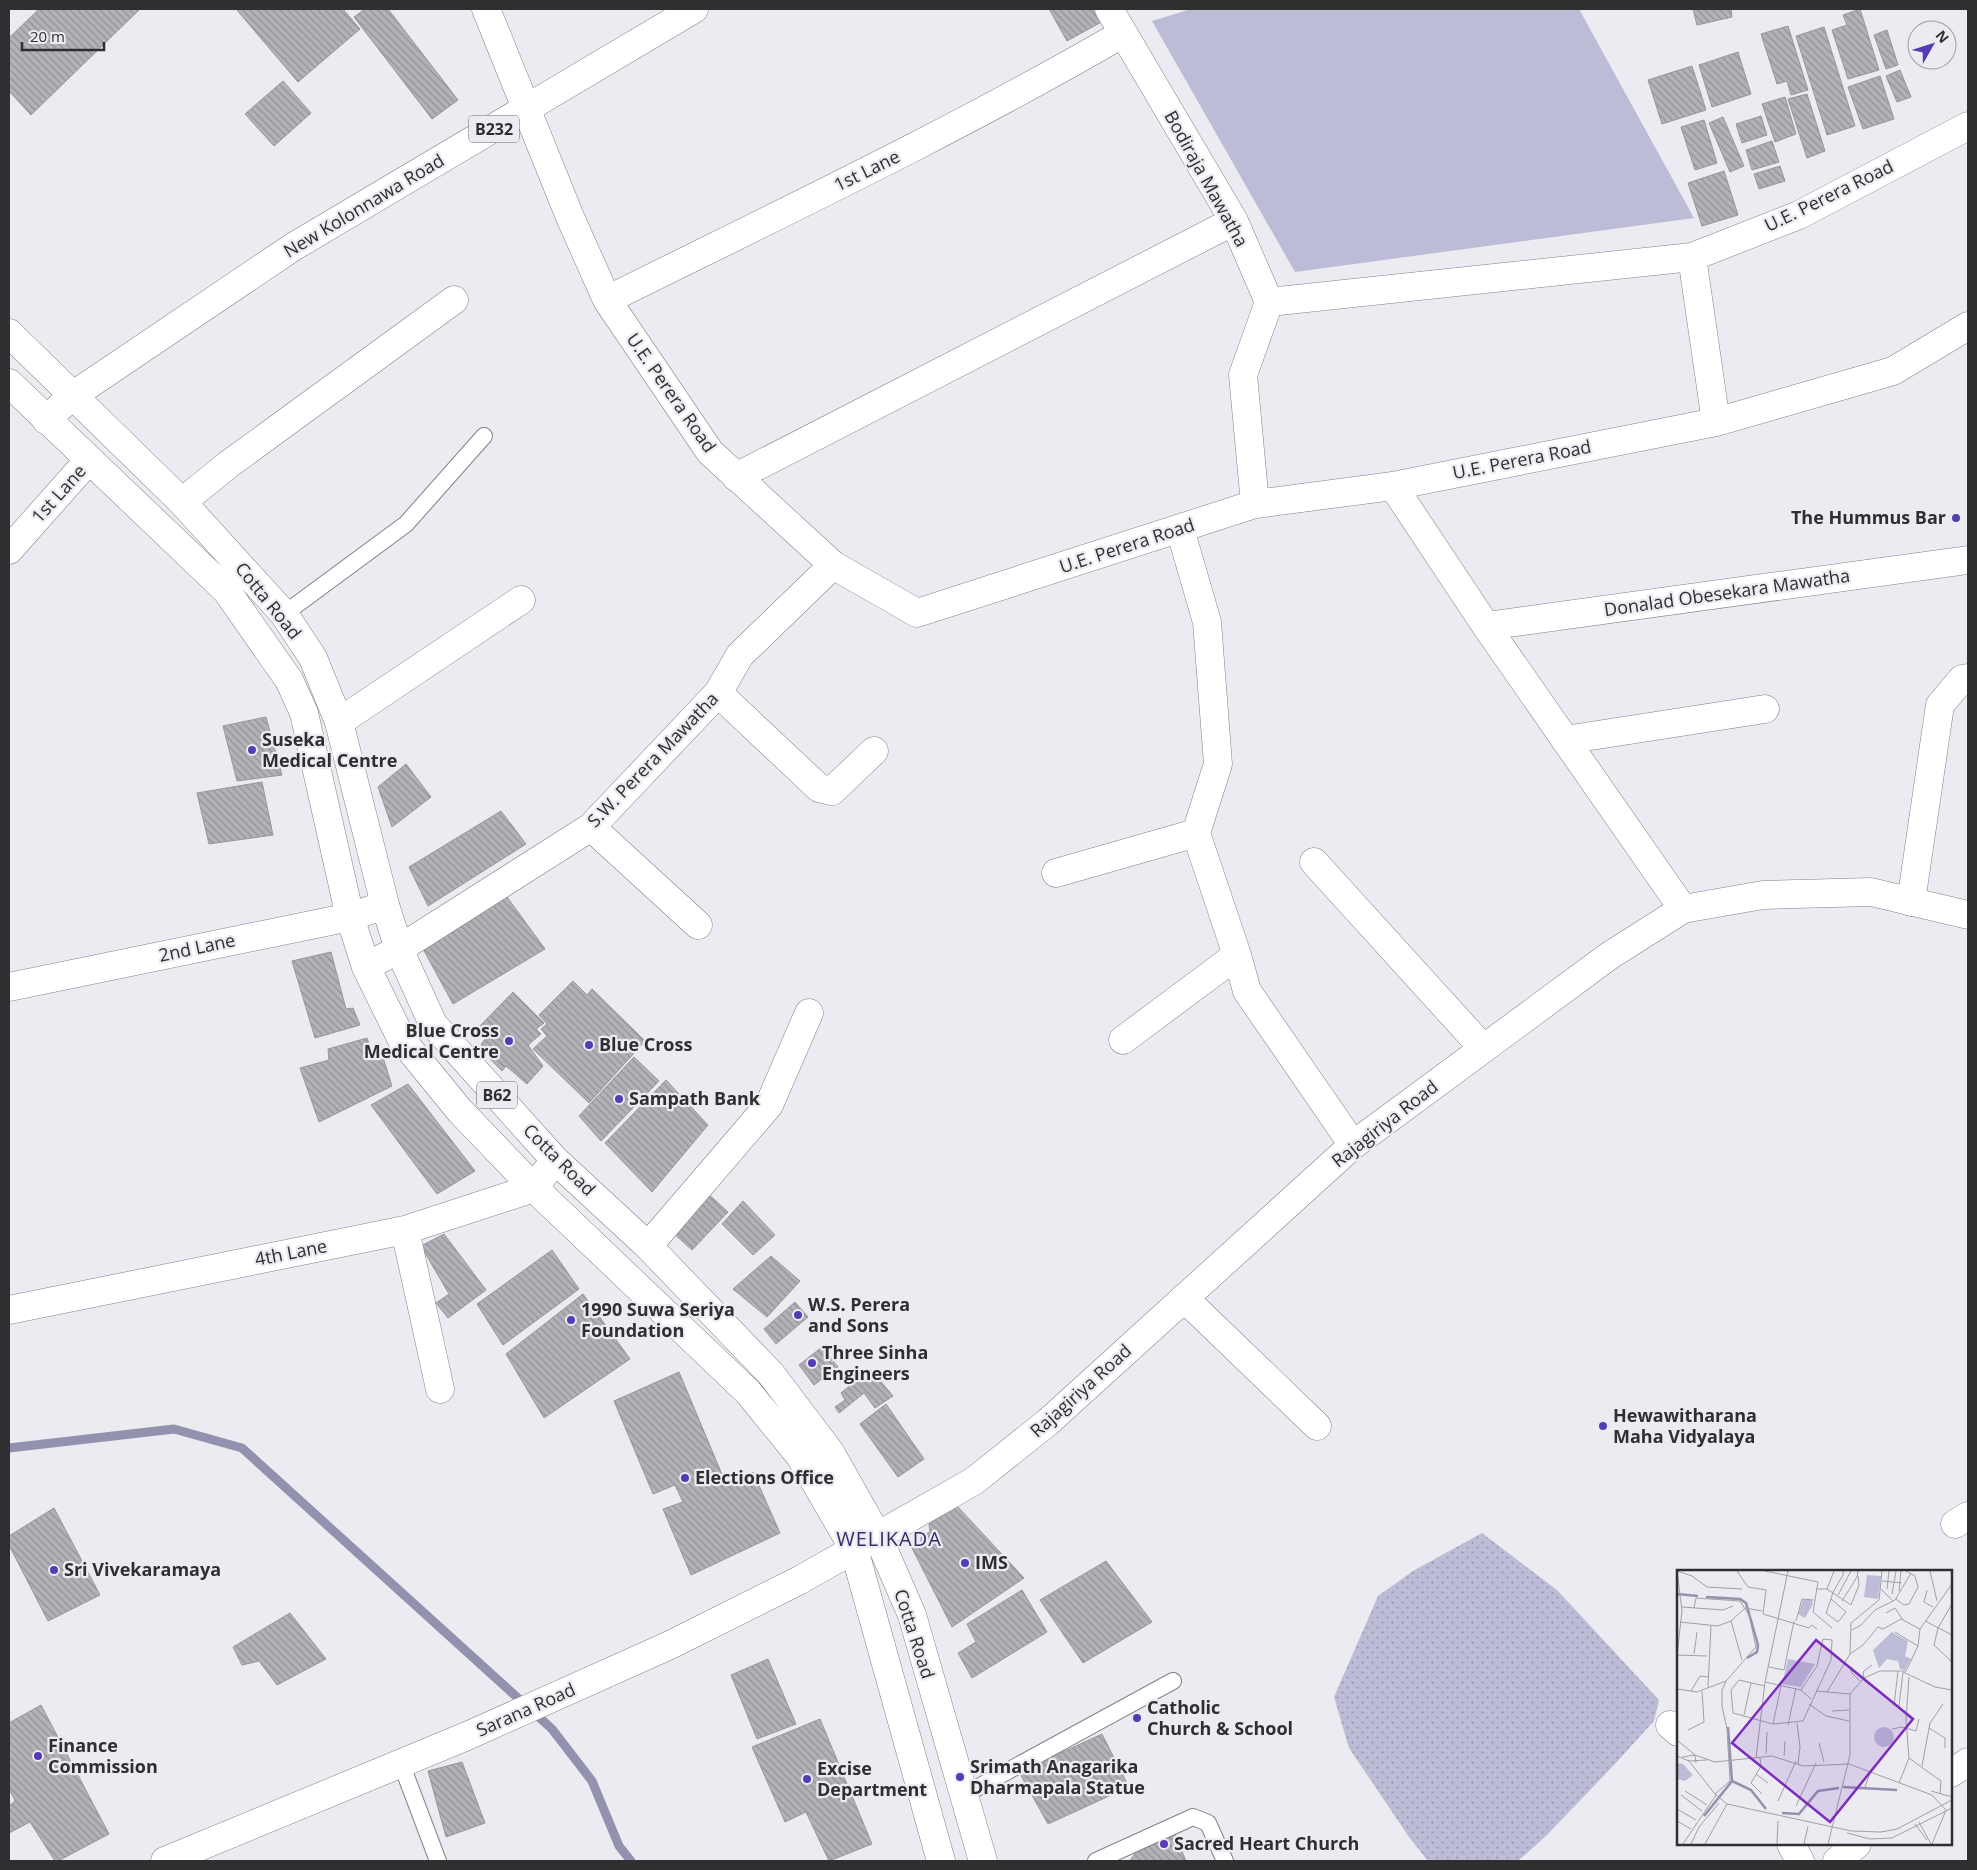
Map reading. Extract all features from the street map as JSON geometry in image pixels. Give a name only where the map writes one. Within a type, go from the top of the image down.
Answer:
[{"type":"street","name":"U.E. Perera Road","points":[[486,9],[528,108],[570,217],[607,300],[710,452],[833,565],[917,613],[1255,504],[1393,486],[1716,422],[1893,371],[1968,326]]},
{"type":"street","name":"New Kolonnawa Road","points":[[46,420],[72,396],[293,247],[694,9]]},
{"type":"street","name":"Bodiraja Mawatha","points":[[1109,9],[1234,221],[1269,302]]},
{"type":"street","name":"1st Lane","points":[[607,300],[992,108],[1122,34]]},
{"type":"street","name":"U.E. Perera Road","points":[[1269,302],[1692,257],[1799,215],[1968,126]]},
{"type":"street","points":[[736,477],[1234,221]]},
{"type":"street","points":[[1692,257],[1716,422]]},
{"type":"street","points":[[182,502],[228,464],[454,300]]},
{"type":"street","points":[[1255,504],[1243,375],[1269,302]]},
{"type":"street","name":"Cotta Road","points":[[9,334],[182,502],[284,614],[313,658],[339,722],[385,905],[399,949],[433,1024],[555,1160],[648,1246],[771,1374],[830,1452],[866,1543],[940,1861]]},
{"type":"street","name":"Cotta Road","points":[[9,383],[88,461],[226,590],[289,680],[304,713],[350,916],[366,967],[402,1040],[460,1111],[534,1188],[748,1392],[800,1456],[866,1543],[912,1615],[962,1796],[983,1861]]},
{"type":"street","name":"1st Lane","points":[[9,550],[88,461]]},
{"type":"street","points":[[1393,486],[1486,626],[1683,909]]},
{"type":"street","points":[[1180,529],[1207,622],[1218,764],[1196,833],[1237,955],[1247,991],[1353,1145]]},
{"type":"street","name":"Donalad Obesekara Mawatha","points":[[1486,626],[1968,560]]},
{"type":"street","name":"S.W. Perera Mawatha","points":[[366,967],[399,949],[591,827],[718,693],[740,655],[833,565]]},
{"type":"street","points":[[339,722],[521,600]]},
{"type":"street","points":[[1911,902],[1940,705],[1962,679],[1968,678]]},
{"type":"street","points":[[718,693],[819,788],[832,791],[874,751]]},
{"type":"street","points":[[1565,740],[1765,709]]},
{"type":"street","points":[[591,827],[698,925]]},
{"type":"street","points":[[1056,873],[1196,833]]},
{"type":"street","points":[[1314,862],[1484,1048]]},
{"type":"street","name":"Rajagiriya Road","points":[[866,1543],[974,1481],[1048,1422],[1353,1145],[1609,956],[1683,909],[1763,895],[1871,892],[1968,915]]},
{"type":"street","name":"2nd Lane","points":[[9,987],[350,916],[385,905]]},
{"type":"street","points":[[1123,1040],[1237,955]]},
{"type":"street","points":[[648,1246],[769,1105],[809,1013]]},
{"type":"street","points":[[534,1188],[555,1160]]},
{"type":"street","name":"4th Lane","points":[[9,1310],[405,1230],[534,1188]]},
{"type":"street","points":[[405,1230],[440,1389]]},
{"type":"street","points":[[1184,1298],[1317,1426]]},
{"type":"street","points":[[711,1358],[734,1335]]},
{"type":"street","name":"Sarana Road","points":[[164,1861],[467,1736],[566,1693],[670,1645],[792,1585],[866,1543]]},
{"type":"street","points":[[1952,1773],[1968,1762]]},
{"type":"street","points":[[1792,1845],[1800,1861]]},
{"type":"street","points":[[1837,1861],[1856,1845]]},
{"type":"lane","points":[[284,614],[406,524],[484,436]]},
{"type":"lane","points":[[962,1796],[1173,1681]]},
{"type":"lane","points":[[401,1763],[438,1861]]},
{"type":"lane","points":[[1096,1861],[1193,1817],[1208,1823],[1225,1861]]},
{"type":"shaded area","points":[[1191,9],[1579,9],[1694,218],[1295,272],[1152,21]]},
{"type":"shaded area","points":[[1482,1533],[1557,1590],[1659,1700],[1654,1721],[1546,1836],[1518,1861],[1428,1861],[1409,1837],[1349,1748],[1334,1697],[1378,1596],[1413,1571]]},
{"type":"building","points":[[39,9],[140,9],[31,115],[9,91],[9,38]]},
{"type":"building","points":[[236,9],[343,9],[360,29],[298,82]]},
{"type":"building","points":[[365,9],[388,9],[458,100],[432,119],[354,17]]},
{"type":"building","points":[[1049,9],[1099,9],[1105,20],[1067,41]]},
{"type":"building","points":[[1693,9],[1731,9],[1732,17],[1697,25]]},
{"type":"building","points":[[1860,9],[1879,70],[1848,79],[1832,30],[1847,25],[1843,15]]},
{"type":"building","points":[[1788,26],[1808,90],[1791,95],[1787,81],[1777,84],[1761,34]]},
{"type":"building","points":[[1824,27],[1855,126],[1827,135],[1796,36]]},
{"type":"building","points":[[1887,30],[1898,65],[1886,69],[1874,35]]},
{"type":"building","points":[[1738,52],[1751,94],[1712,107],[1699,65]]},
{"type":"building","points":[[1692,66],[1706,110],[1662,124],[1648,80]]},
{"type":"building","points":[[1900,70],[1911,97],[1897,102],[1886,76]]},
{"type":"building","points":[[1880,76],[1894,119],[1863,129],[1848,87]]},
{"type":"building","points":[[283,81],[311,113],[274,146],[245,114]]},
{"type":"building","points":[[1807,94],[1825,151],[1807,158],[1788,99]]},
{"type":"building","points":[[1785,97],[1796,134],[1775,142],[1762,104]]},
{"type":"building","points":[[1761,116],[1767,135],[1742,143],[1736,124]]},
{"type":"building","points":[[1723,117],[1744,166],[1730,172],[1709,123]]},
{"type":"building","points":[[1704,120],[1717,163],[1695,170],[1681,127]]},
{"type":"building","points":[[1772,141],[1779,162],[1752,170],[1746,150]]},
{"type":"building","points":[[1780,166],[1785,181],[1759,189],[1754,174]]},
{"type":"building","points":[[1724,171],[1738,215],[1702,226],[1688,183]]},
{"type":"building","name":"Suseka Medical Centre","points":[[266,717],[282,775],[237,781],[223,726]]},
{"type":"building","points":[[406,764],[431,797],[392,827],[378,787]]},
{"type":"building","points":[[262,782],[273,835],[209,844],[197,793]]},
{"type":"building","points":[[501,811],[526,844],[428,906],[409,867]]},
{"type":"building","points":[[507,897],[545,949],[453,1004],[422,947]]},
{"type":"building","points":[[331,952],[346,1009],[353,1008],[360,1025],[315,1038],[292,961]]},
{"type":"building","name":"Blue Cross","points":[[573,981],[587,995],[592,989],[645,1041],[589,1103],[533,1049],[547,1036],[541,1029],[547,1024],[539,1015]]},
{"type":"building","name":"Blue Cross Medical Centre","points":[[513,992],[544,1023],[536,1029],[541,1034],[528,1045],[543,1066],[527,1084],[506,1066],[502,1071],[488,1057],[491,1054],[481,1045],[487,1036],[478,1028]]},
{"type":"building","points":[[367,1038],[372,1052],[381,1051],[392,1086],[319,1122],[300,1068],[329,1060],[328,1049]]},
{"type":"building","name":"Sampath Bank","points":[[634,1057],[659,1081],[601,1141],[579,1116]]},
{"type":"building","points":[[666,1080],[708,1125],[652,1192],[605,1143]]},
{"type":"building","points":[[408,1084],[475,1171],[437,1194],[371,1105]]},
{"type":"building","points":[[706,1192],[728,1212],[692,1250],[671,1231]]},
{"type":"building","points":[[743,1201],[775,1235],[753,1255],[722,1224]]},
{"type":"building","points":[[444,1234],[486,1290],[448,1318],[436,1303],[449,1294],[421,1246]]},
{"type":"building","points":[[552,1250],[579,1289],[503,1345],[477,1304]]},
{"type":"building","points":[[771,1256],[800,1281],[767,1317],[733,1289]]},
{"type":"building","points":[[583,1294],[630,1359],[544,1418],[506,1354]]},
{"type":"building","points":[[795,1302],[808,1317],[776,1344],[764,1329]]},
{"type":"building","points":[[822,1347],[838,1367],[814,1385],[799,1365]]},
{"type":"building","points":[[870,1369],[893,1396],[875,1408],[864,1393],[839,1413],[835,1407],[845,1400],[841,1393]]},
{"type":"building","name":"Elections Office","points":[[679,1372],[726,1484],[753,1472],[780,1533],[691,1575],[663,1509],[683,1502],[675,1485],[653,1494],[614,1401]]},
{"type":"building","points":[[886,1404],[924,1459],[898,1477],[860,1424]]},
{"type":"building","name":"IMS","points":[[957,1506],[1024,1578],[952,1627],[912,1548],[921,1543],[921,1537],[930,1532],[929,1524]]},
{"type":"building","name":"Sri Vivekaramaya","points":[[54,1508],[100,1595],[48,1621],[9,1545],[9,1536]]},
{"type":"building","points":[[1106,1561],[1152,1622],[1083,1663],[1040,1600]]},
{"type":"building","points":[[1022,1590],[1047,1632],[972,1678],[958,1653],[976,1642],[967,1624]]},
{"type":"building","points":[[290,1613],[326,1659],[277,1685],[259,1661],[242,1665],[233,1647]]},
{"type":"building","points":[[768,1659],[796,1724],[757,1739],[731,1675]]},
{"type":"building","name":"Finance Commission","points":[[41,1705],[109,1834],[58,1861],[55,1861],[30,1822],[9,1833],[9,1806],[15,1801],[9,1789],[9,1723]]},
{"type":"building","points":[[820,1719],[872,1844],[829,1861],[806,1812],[785,1822],[752,1747]]},
{"type":"building","points":[[1102,1734],[1129,1787],[1048,1824],[1019,1772]]},
{"type":"building","points":[[462,1762],[485,1823],[446,1837],[428,1771]]},
{"type":"building","name":"Sacred Heart Church","points":[[1173,1830],[1186,1861],[1130,1861],[1136,1852]]},
{"type":"waterway","points":[[9,1448],[174,1429],[242,1448],[552,1729],[592,1781],[619,1846],[631,1861]]},
{"type":"place","name":"The Hummus Bar","points":[[1956,518]]},
{"type":"place","name":"Suseka Medical Centre","points":[[252,750]]},
{"type":"place","name":"Blue Cross Medical Centre","points":[[509,1041]]},
{"type":"place","name":"Blue Cross","points":[[589,1045]]},
{"type":"place","name":"Sampath Bank","points":[[619,1099]]},
{"type":"place","name":"W.S. Perera and Sons","points":[[798,1315]]},
{"type":"place","name":"1990 Suwa Seriya Foundation","points":[[571,1320]]},
{"type":"place","name":"Three Sinha Engineers","points":[[812,1363]]},
{"type":"place","name":"Hewawitharana Maha Vidyalaya","points":[[1603,1426]]},
{"type":"place","name":"Elections Office","points":[[685,1478]]},
{"type":"place","name":"IMS","points":[[965,1563]]},
{"type":"place","name":"Sri Vivekaramaya","points":[[54,1570]]},
{"type":"place","name":"Catholic Church & School","points":[[1137,1718]]},
{"type":"place","name":"Finance Commission","points":[[38,1756]]},
{"type":"place","name":"Srimath Anagarika Dharmapala Statue","points":[[960,1777]]},
{"type":"place","name":"Excise Department","points":[[807,1779]]},
{"type":"place","name":"Sacred Heart Church","points":[[1164,1844]]},
{"type":"district","name":"WELIKADA","points":[[889,1539]]}]
